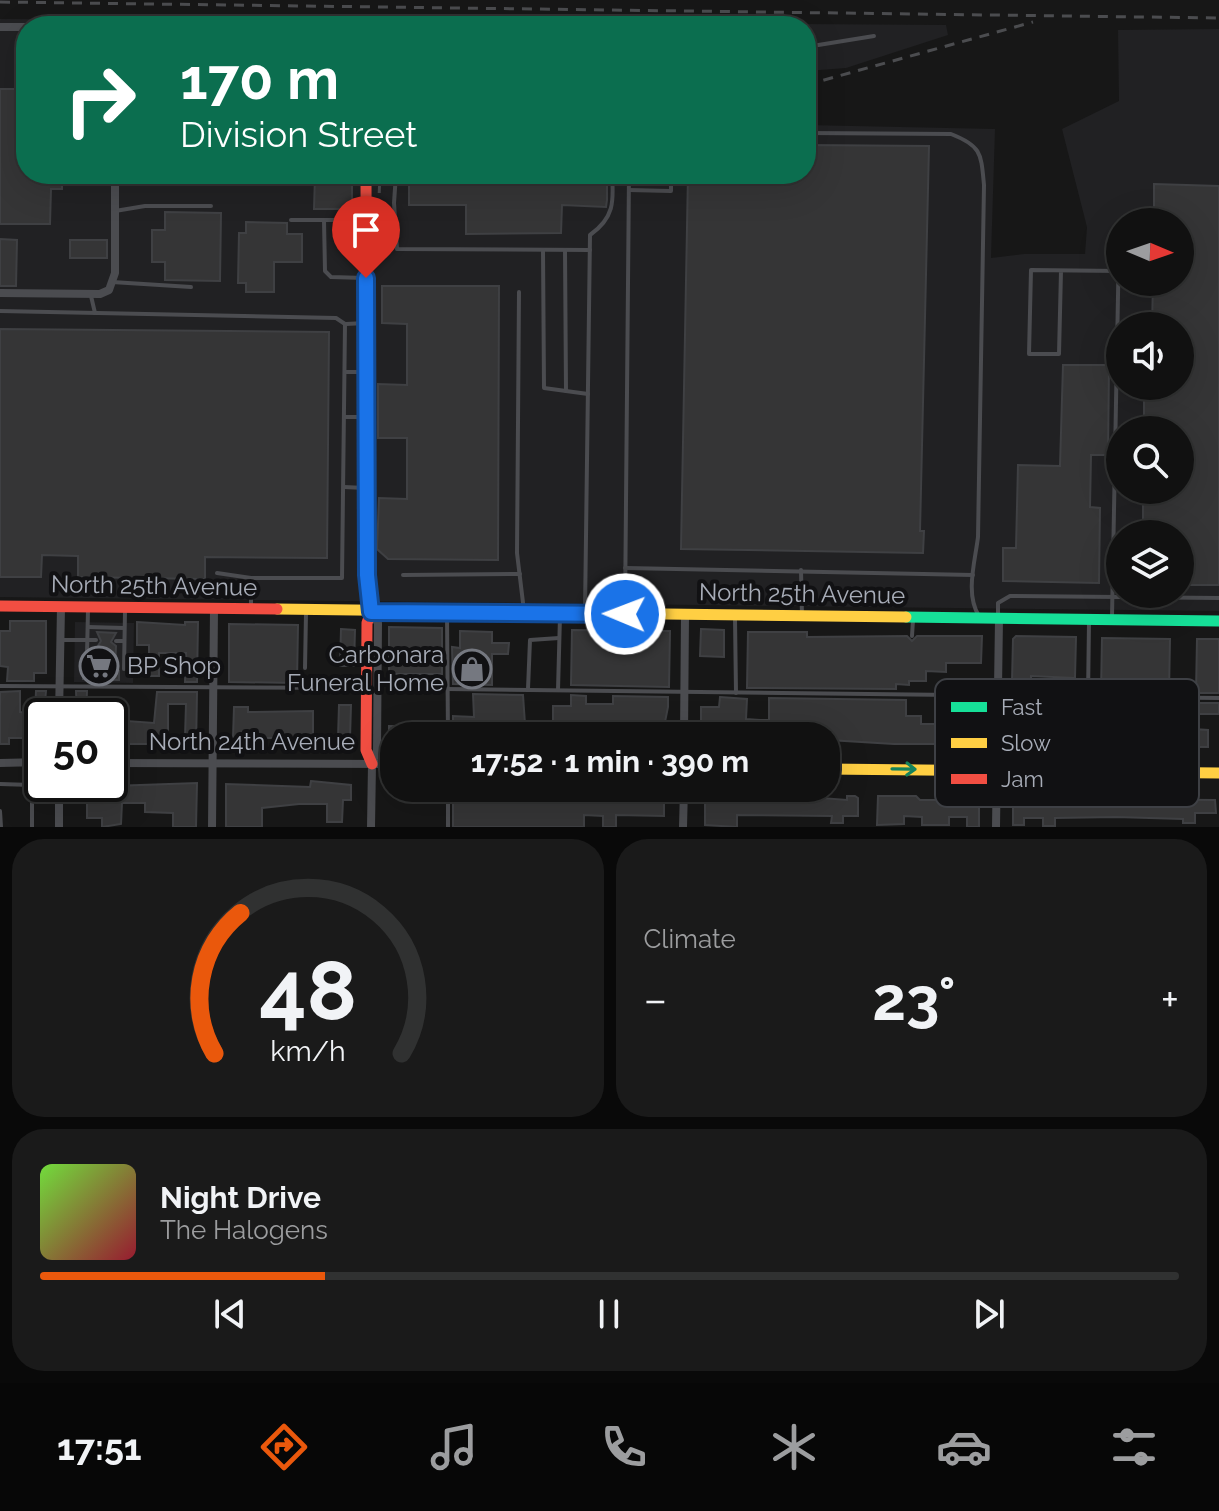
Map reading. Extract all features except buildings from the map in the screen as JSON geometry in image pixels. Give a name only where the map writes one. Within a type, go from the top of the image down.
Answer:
[{"type":"main road","points":[[366,184],[367,488],[371,612],[367,623],[366,750],[372,764]]},
{"type":"main road","name":"North 25th Avenue","points":[[0,606],[1219,621]]},
{"type":"main road","points":[[840,769],[935,770]]},
{"type":"main road","points":[[1199,773],[1219,773]]},
{"type":"street","points":[[0,293],[91,294],[111,286],[115,184]]},
{"type":"street","points":[[60,698],[61,607]]},
{"type":"street","points":[[212,827],[214,609]]},
{"type":"street","points":[[371,612],[378,623],[377,750],[372,764],[371,827]]},
{"type":"street","points":[[684,722],[685,615]]},
{"type":"street","points":[[998,679],[999,619]]},
{"type":"street","points":[[0,763],[24,762]]},
{"type":"street","name":"North 24th Avenue","points":[[128,763],[380,764]]},
{"type":"street","points":[[59,802],[59,827]]},
{"type":"street","points":[[683,827],[684,802]]},
{"type":"street","points":[[996,807],[996,827]]},
{"type":"lane","points":[[816,45],[874,36]]},
{"type":"lane","points":[[816,133],[951,134],[972,142],[981,155],[984,185],[978,521],[972,605],[980,618]]},
{"type":"lane","points":[[395,184],[397,249],[590,250]]},
{"type":"lane","points":[[585,614],[590,235],[606,224],[614,205],[613,184]]},
{"type":"lane","points":[[625,614],[629,184]]},
{"type":"lane","points":[[629,190],[671,191],[671,184]]},
{"type":"lane","points":[[115,211],[145,206],[211,206]]},
{"type":"lane","points":[[291,220],[366,220]]},
{"type":"lane","points":[[324,220],[325,271],[331,277],[366,278]]},
{"type":"lane","points":[[543,250],[544,388],[588,394]]},
{"type":"lane","points":[[565,250],[566,391]]},
{"type":"lane","points":[[1061,271],[1059,354],[1029,354],[1031,270],[1106,271]]},
{"type":"lane","points":[[111,286],[191,287]]},
{"type":"lane","points":[[519,292],[520,574],[524,613]]},
{"type":"lane","points":[[91,294],[95,313]]},
{"type":"lane","points":[[1114,520],[1118,296]]},
{"type":"lane","points":[[0,311],[336,318],[345,324],[367,322]]},
{"type":"lane","points":[[217,573],[251,578],[342,578],[345,324]]},
{"type":"lane","points":[[345,372],[367,372]]},
{"type":"lane","points":[[345,417],[367,417]]},
{"type":"lane","points":[[344,487],[367,488]]},
{"type":"lane","points":[[625,568],[973,575]]},
{"type":"lane","points":[[801,570],[802,616]]},
{"type":"lane","points":[[403,575],[520,574]]},
{"type":"lane","points":[[251,578],[251,610]]},
{"type":"lane","points":[[999,619],[998,603],[1003,597],[1106,598]]},
{"type":"lane","points":[[1194,598],[1219,598]]},
{"type":"lane","points":[[88,608],[87,654],[96,654]]},
{"type":"lane","points":[[124,669],[125,608]]},
{"type":"lane","points":[[1112,608],[1112,620]]},
{"type":"lane","points":[[305,668],[306,611]]},
{"type":"lane","points":[[447,612],[448,722]]},
{"type":"lane","points":[[558,690],[560,614]]},
{"type":"lane","points":[[735,616],[736,693]]},
{"type":"lane","points":[[912,636],[913,617]]},
{"type":"lane","points":[[1088,679],[1089,620]]},
{"type":"lane","points":[[88,627],[124,628]]},
{"type":"lane","points":[[528,689],[530,640],[559,638]]},
{"type":"lane","points":[[61,640],[96,640]]},
{"type":"lane","points":[[116,641],[124,641]]},
{"type":"lane","points":[[116,654],[124,655]]},
{"type":"lane","points":[[910,685],[910,694]]},
{"type":"lane","points":[[0,686],[367,688]]},
{"type":"lane","points":[[447,689],[935,694]]},
{"type":"lane","points":[[1199,698],[1219,698]]},
{"type":"lane","points":[[0,784],[32,785],[32,827]]},
{"type":"lane","points":[[448,802],[448,827]]},
{"type":"lane","points":[[0,811],[1,827]]},
{"type":"shaded area","points":[[0,19],[16,19],[16,184],[816,184],[816,125],[995,129],[991,258],[1024,254],[1085,254],[1087,227],[1062,129],[1119,101],[1118,30],[1219,29],[1219,611],[0,597]]},
{"type":"shaded area","points":[[816,24],[946,25],[948,35],[846,68],[816,70]]},
{"type":"shaded area","points":[[75,622],[134,623],[133,683],[74,682]]},
{"type":"railway","points":[[0,2],[1219,18]]},
{"type":"railway","points":[[816,82],[1033,22]]},
{"type":"railway","points":[[377,247],[380,184]]},
{"type":"traffic: fast","points":[[906,617],[1219,621]]},
{"type":"traffic: slow","points":[[277,609],[906,617]]},
{"type":"traffic: slow","points":[[840,769],[935,770]]},
{"type":"traffic: slow","points":[[1199,773],[1219,773]]},
{"type":"traffic: jam","points":[[366,184],[367,575],[371,612],[367,623],[366,750],[372,764]]},
{"type":"traffic: jam","points":[[0,606],[277,609]]},
{"type":"place","name":"BP Shop","points":[[99,666]]},
{"type":"place","name":"Carbonara Funeral Home","points":[[472,669]]},
{"type":"route","points":[[366,278],[367,575],[371,612],[625,614]]}]
